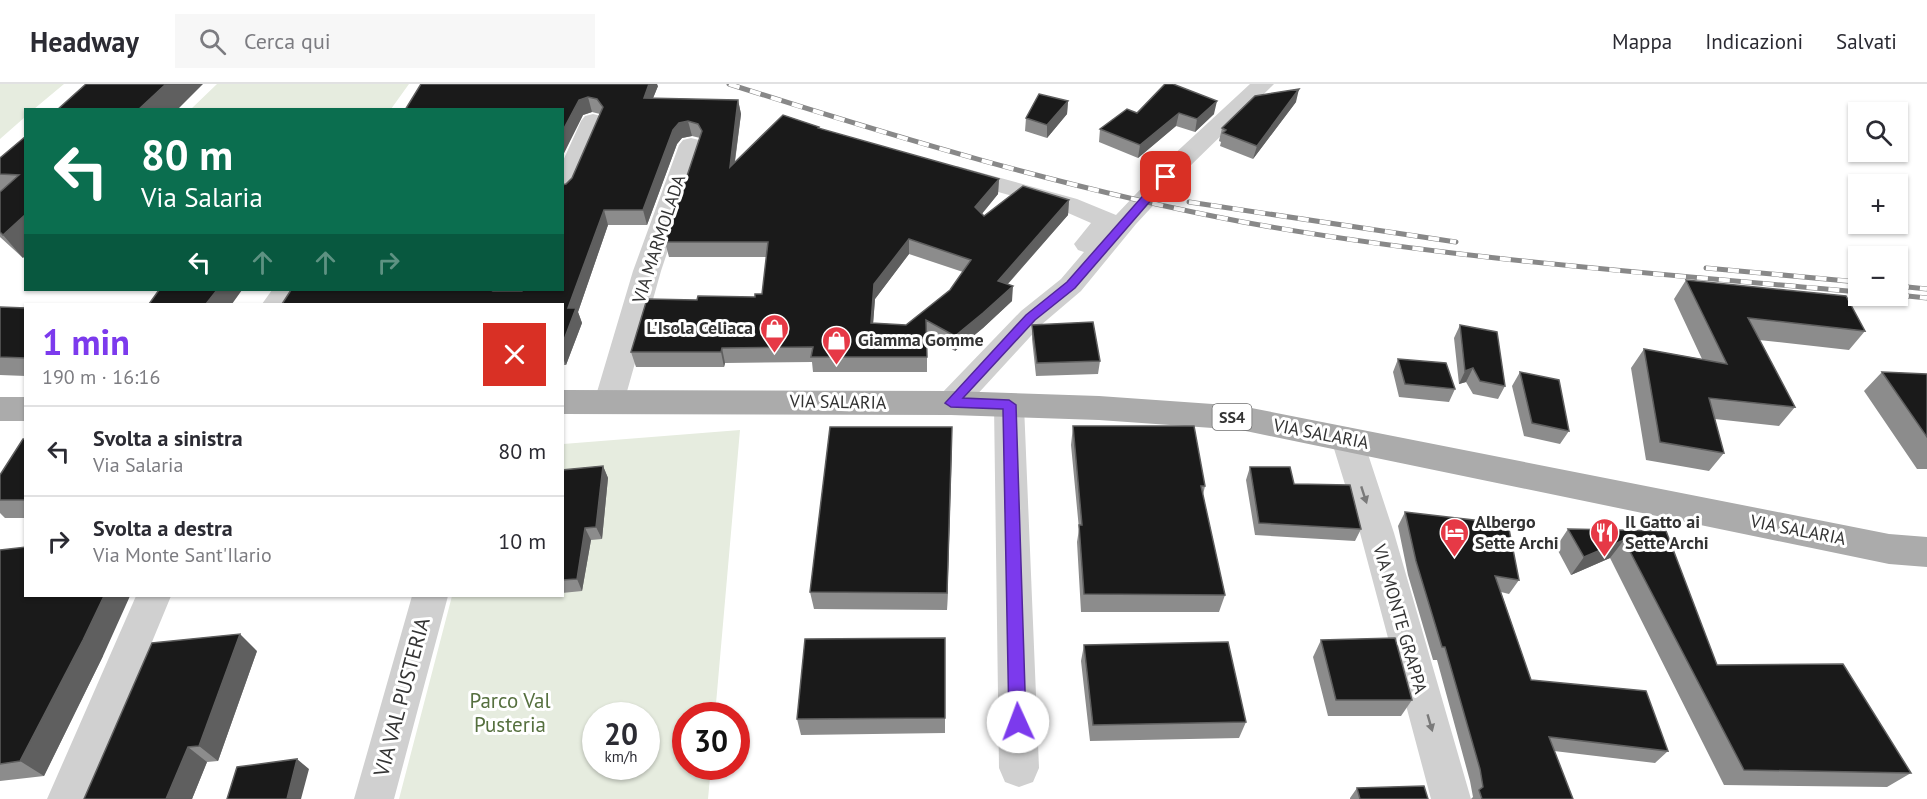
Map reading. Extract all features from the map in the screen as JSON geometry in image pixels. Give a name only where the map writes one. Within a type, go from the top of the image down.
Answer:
[{"type":"main road","name":"VIA SALARIA","points":[[564,402],[951,403],[1241,418],[1889,549],[1927,552]]},
{"type":"main road","points":[[0,409],[24,409]]},
{"type":"street","points":[[951,403],[1031,318],[1071,285],[1179,163],[1263,84]]},
{"type":"street","points":[[564,187],[593,121]]},
{"type":"street","name":"VIA MARMOLADA","points":[[609,402],[646,271],[691,145]]},
{"type":"street","points":[[934,166],[1068,204],[1108,221],[1050,287],[1053,300]]},
{"type":"street","points":[[1009,405],[1019,768]]},
{"type":"street","name":"VIA MONTE GRAPPA","points":[[1347,439],[1377,533],[1451,799]]},
{"type":"street","points":[[67,799],[153,597]]},
{"type":"street","name":"VIA VAL PUSTERIA","points":[[374,799],[430,597]]},
{"type":"green space","points":[[0,84],[64,84],[35,108],[24,108],[24,118],[0,139]]},
{"type":"green space","points":[[217,84],[409,84],[392,108],[192,108]]},
{"type":"green space","name":"Parco Val Pusteria","points":[[740,430],[716,702],[672,702],[672,780],[710,780],[708,799],[399,799],[452,597],[564,597],[564,444]]},
{"type":"building","points":[[86,84],[166,84],[140,108],[59,108]]},
{"type":"building","points":[[421,84],[649,84],[644,98],[738,100],[730,167],[783,115],[818,128],[999,179],[975,207],[984,216],[1023,186],[1069,200],[998,281],[1013,286],[983,313],[955,336],[926,320],[927,357],[811,357],[813,347],[722,348],[721,352],[631,352],[647,299],[697,300],[698,296],[755,297],[755,294],[762,294],[768,242],[665,242],[702,131],[698,124],[688,121],[679,123],[673,130],[643,210],[604,210],[568,308],[576,308],[564,340],[564,303],[283,303],[290,291],[564,291],[564,184],[572,178],[603,107],[597,99],[588,97],[579,100],[564,128],[564,108],[406,108]],"holes":[[[909,239],[971,260],[950,290],[906,325],[871,323],[874,284]]]},
{"type":"building","points":[[1165,84],[1173,84],[1217,101],[1197,119],[1179,113],[1140,145],[1100,129],[1127,109],[1137,113]]},
{"type":"building","points":[[1299,89],[1257,146],[1223,133],[1226,130],[1222,128],[1255,96]]},
{"type":"building","points":[[1039,94],[1068,101],[1047,125],[1026,118]]},
{"type":"building","points":[[24,138],[24,216],[3,235],[0,232],[0,192],[19,175],[0,174],[0,158]]},
{"type":"building","points":[[1686,280],[1846,296],[1848,306],[1851,306],[1865,331],[1748,318],[1795,407],[1709,398],[1724,453],[1660,442],[1644,349],[1727,364]]},
{"type":"building","points":[[158,291],[216,291],[207,303],[150,303]]},
{"type":"building","points":[[0,307],[24,308],[24,358],[0,357]]},
{"type":"building","points":[[1093,322],[1100,361],[1037,363],[1032,325]]},
{"type":"building","points":[[1460,325],[1497,332],[1505,386],[1480,381],[1473,368],[1465,371]]},
{"type":"building","points":[[1398,359],[1446,363],[1455,389],[1405,384]]},
{"type":"building","points":[[1520,372],[1559,380],[1569,431],[1532,423]]},
{"type":"building","points":[[1882,372],[1927,374],[1927,437]]},
{"type":"building","points":[[1073,426],[1194,426],[1205,486],[1201,486],[1225,595],[1084,594],[1079,525],[1082,525]]},
{"type":"building","points":[[830,427],[952,427],[947,593],[810,592]]},
{"type":"building","points":[[24,439],[24,500],[0,500],[0,475]]},
{"type":"building","points":[[603,466],[596,527],[585,528],[577,579],[564,580],[564,470]]},
{"type":"building","points":[[1250,467],[1290,467],[1294,484],[1350,485],[1361,529],[1259,523]]},
{"type":"building","points":[[1405,512],[1508,524],[1519,580],[1495,576],[1531,680],[1646,691],[1668,751],[1549,737],[1573,799],[1482,799],[1479,790],[1483,787],[1480,769],[1445,647],[1442,647],[1416,561]]},
{"type":"building","points":[[1568,529],[1666,531],[1717,665],[1843,664],[1911,773],[1744,770],[1624,540],[1584,557]]},
{"type":"building","points":[[24,547],[24,597],[104,597],[20,761],[0,764],[0,550]]},
{"type":"building","points":[[240,634],[199,746],[188,747],[166,799],[84,799],[152,643]]},
{"type":"building","points":[[945,638],[945,718],[797,719],[805,639]]},
{"type":"building","points":[[1395,638],[1412,700],[1336,700],[1321,640]]},
{"type":"building","points":[[1228,642],[1246,722],[1093,725],[1084,645]]},
{"type":"building","points":[[297,759],[287,799],[227,799],[237,767]]},
{"type":"building","points":[[1424,786],[1428,799],[1360,799],[1357,788]]},
{"type":"railway","points":[[729,84],[984,161],[1113,194],[1243,222],[1319,235],[1473,255],[1848,291]]},
{"type":"railway","points":[[1189,202],[1456,242]]},
{"type":"railway","points":[[1706,268],[1848,281]]},
{"type":"railway","points":[[1908,287],[1927,289]]},
{"type":"railway","points":[[1908,296],[1927,298]]},
{"type":"place","name":"L'Isola Celiaca","points":[[774,354]]},
{"type":"place","name":"Giamma Gomme","points":[[837,366]]},
{"type":"place","name":"Albergo Sette Archi","points":[[1454,558]]},
{"type":"place","name":"Il Gatto ai Sette Archi","points":[[1604,558]]},
{"type":"route","points":[[1018,722],[1009,405],[951,403],[1031,318],[1071,285],[1127,218],[1166,177]]}]
